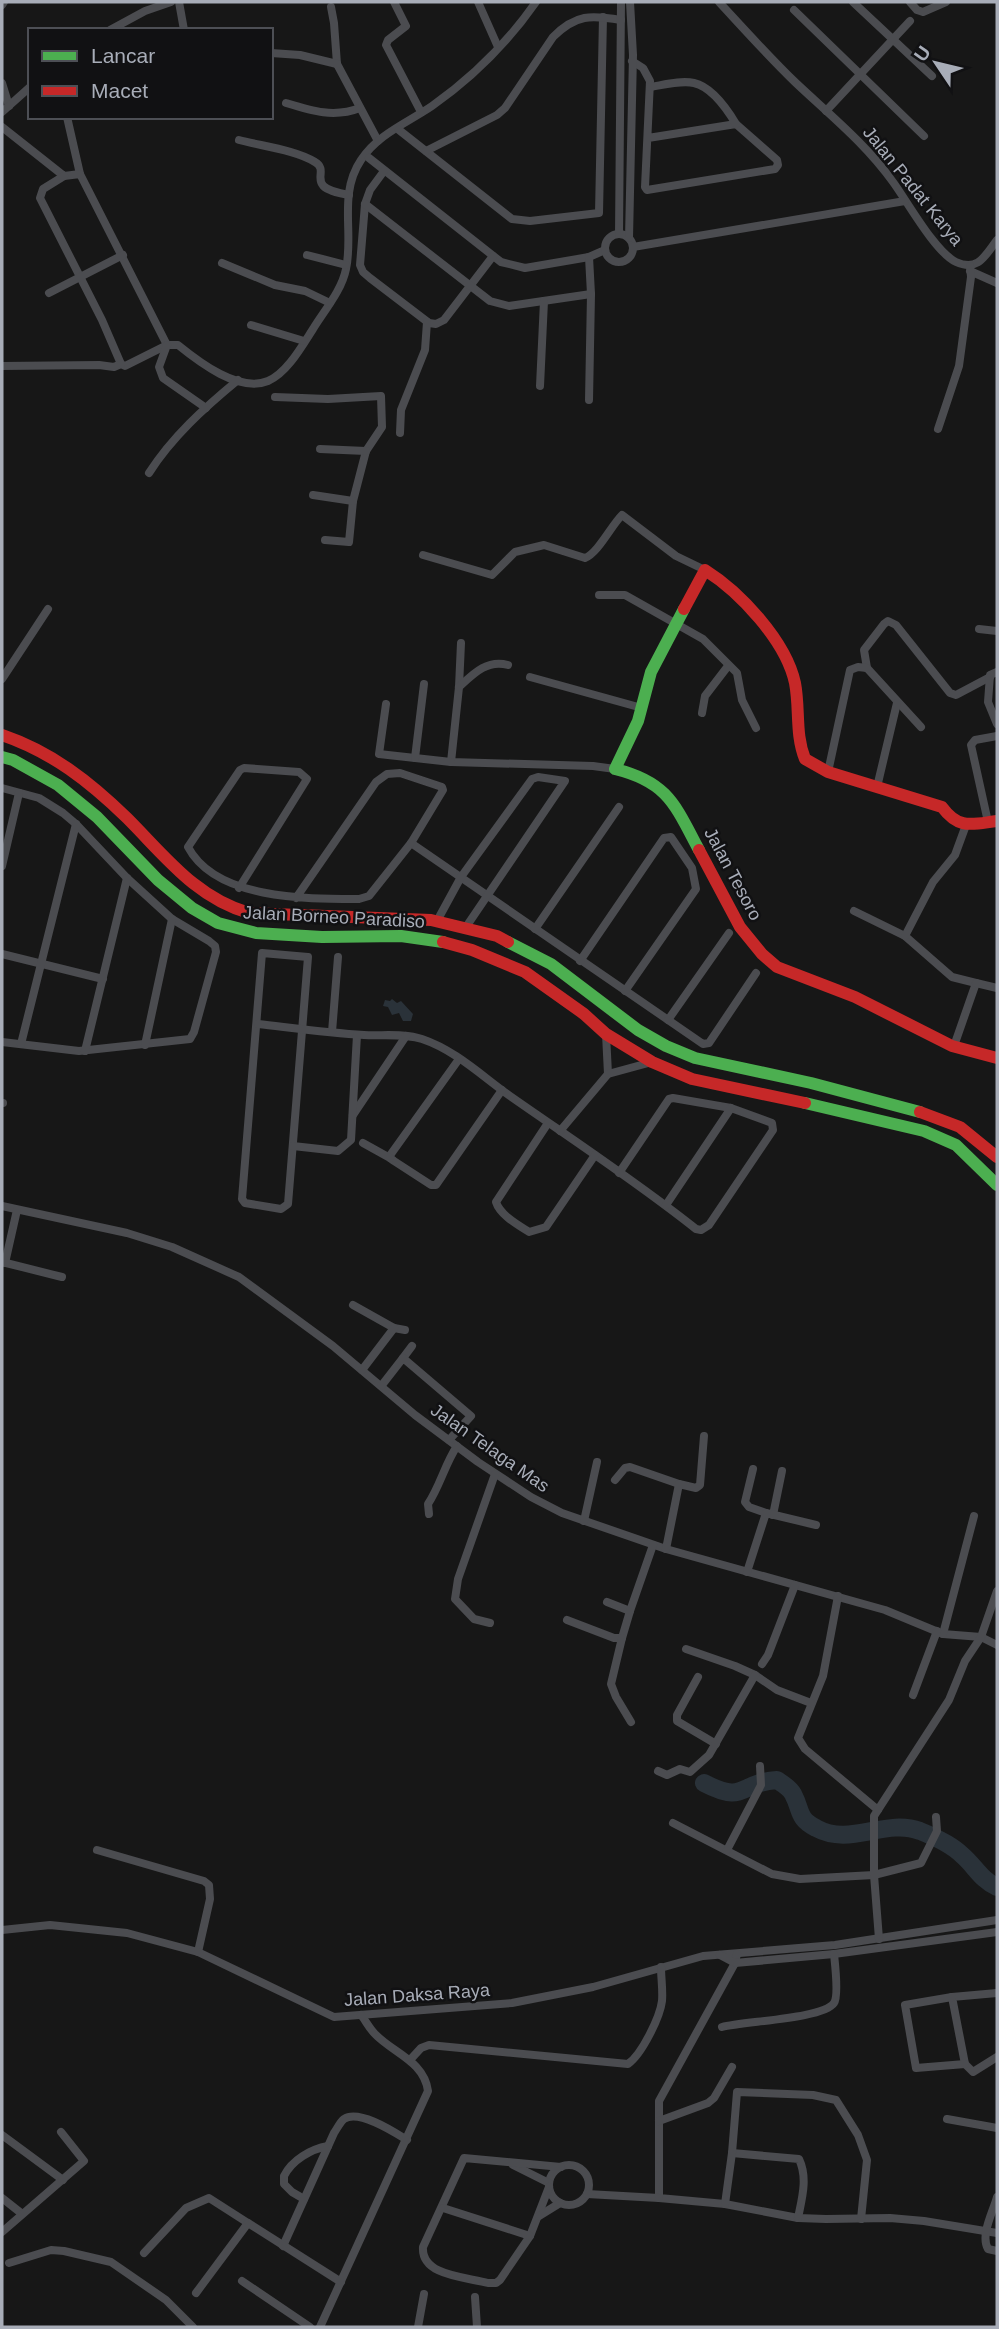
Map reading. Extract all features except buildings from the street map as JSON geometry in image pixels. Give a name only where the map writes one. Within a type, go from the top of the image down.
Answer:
[{"type":"street","points":[[114,28],[145,11],[171,2]]},
{"type":"street","points":[[179,2],[184,28]]},
{"type":"street","points":[[394,2],[407,26],[388,40],[386,45],[421,112]]},
{"type":"street","points":[[478,2],[498,47]]},
{"type":"street","points":[[2,366],[125,366],[167,345],[178,345],[204,366],[238,380],[270,380],[286,366],[304,341],[330,303],[346,271],[349,195],[360,160],[378,141],[470,77],[520,25],[536,2]]},
{"type":"street","points":[[619,234],[621,2]]},
{"type":"street","points":[[629,238],[619,234],[608,239],[605,250],[610,260],[620,263],[630,257],[633,247],[629,238],[631,2]]},
{"type":"street","name":"Jalan Padat Karya","points":[[719,2],[770,58],[858,139],[953,261],[970,269],[997,240]]},
{"type":"street","points":[[855,2],[932,76]]},
{"type":"street","points":[[909,2],[921,12],[940,3]]},
{"type":"street","points":[[331,7],[337,64],[378,141]]},
{"type":"street","points":[[794,10],[924,136]]},
{"type":"street","points":[[426,151],[488,120],[505,108],[553,37],[563,28],[583,16],[621,20]]},
{"type":"street","points":[[399,130],[512,219],[530,221],[599,213],[603,17]]},
{"type":"street","points":[[826,111],[910,21]]},
{"type":"street","points":[[273,53],[300,55],[337,64]]},
{"type":"street","points":[[632,61],[643,68],[650,81],[647,190],[775,169],[778,165],[777,160],[736,124],[726,108],[702,87],[695,83],[650,87]]},
{"type":"street","points":[[2,83],[5,109]]},
{"type":"street","points":[[5,109],[28,89]]},
{"type":"street","points":[[286,103],[326,114],[346,113],[360,108]]},
{"type":"street","points":[[67,119],[80,174],[167,345],[159,366],[163,379],[206,408]]},
{"type":"street","points":[[648,138],[736,124]]},
{"type":"street","points":[[2,127],[64,176]]},
{"type":"street","points":[[239,140],[316,162],[320,167],[320,184],[324,188],[349,195]]},
{"type":"street","points":[[369,158],[500,262],[525,268],[589,257],[605,250]]},
{"type":"street","points":[[384,171],[370,190],[365,204],[360,253],[363,272],[428,322],[436,324],[444,320],[493,256]]},
{"type":"street","points":[[80,174],[64,176],[43,189],[40,195],[121,364]]},
{"type":"street","points":[[633,247],[905,201]]},
{"type":"street","points":[[365,204],[484,298],[509,306],[591,294]]},
{"type":"street","points":[[49,293],[122,255]]},
{"type":"street","points":[[307,255],[346,265]]},
{"type":"street","points":[[589,257],[589,400]]},
{"type":"street","points":[[222,263],[275,285],[305,291],[330,303]]},
{"type":"street","points":[[938,429],[959,366],[970,269],[997,283]]},
{"type":"street","points":[[540,386],[544,300]]},
{"type":"street","points":[[400,433],[401,410],[425,350],[428,322]]},
{"type":"street","points":[[251,325],[304,341]]},
{"type":"street","points":[[149,473],[163,451],[238,380]]},
{"type":"street","points":[[275,397],[328,399],[381,396],[382,426],[366,451],[353,500],[349,542],[325,540]]},
{"type":"street","points":[[320,449],[366,451]]},
{"type":"street","points":[[313,495],[353,500]]},
{"type":"street","points":[[423,555],[492,575],[514,552],[544,545],[585,558],[594,552],[622,515],[670,552],[705,570],[742,596],[756,612],[782,650],[795,684],[805,759],[828,772],[942,807],[948,816],[966,825],[993,821],[971,745],[975,740],[997,736]]},
{"type":"street","points":[[615,769],[642,708],[651,672],[705,570]]},
{"type":"street","points":[[599,595],[625,595],[703,639],[737,673],[742,700],[756,728]]},
{"type":"street","points":[[2,679],[48,609]]},
{"type":"street","points":[[921,727],[867,668],[864,650],[888,621],[896,625],[950,694],[956,695],[993,675]]},
{"type":"street","points":[[979,629],[997,631]]},
{"type":"street","points":[[451,762],[461,643]]},
{"type":"street","points":[[459,687],[472,674],[487,665],[508,665]]},
{"type":"street","points":[[702,713],[705,696],[729,666]]},
{"type":"street","points":[[828,772],[850,670],[867,668]]},
{"type":"street","points":[[993,675],[988,702],[997,724]]},
{"type":"street","points":[[530,677],[642,708]]},
{"type":"street","points":[[415,758],[424,684]]},
{"type":"street","points":[[877,787],[897,703]]},
{"type":"street","name":"Jalan Tesoro","points":[[386,704],[379,754],[451,762],[615,769],[639,776],[657,786],[672,800],[740,927],[762,954],[777,967],[855,997],[954,1046],[997,1058]]},
{"type":"street","points":[[2,735],[18,739],[56,760],[88,783],[190,881],[214,900],[249,914],[437,921],[497,936],[551,964],[638,1030],[666,1046],[695,1058],[811,1083],[911,1109],[960,1127],[997,1157]]},
{"type":"street","name":"Jalan Borneo Paradiso","points":[[2,757],[13,760],[58,785],[97,817],[158,880],[192,908],[218,923],[256,933],[401,936],[436,940],[472,950],[525,972],[584,1014],[606,1034],[652,1062],[692,1079],[925,1131],[956,1145],[997,1185]]},
{"type":"street","points":[[239,888],[307,779],[295,772],[250,767],[240,770],[188,847],[202,864],[239,888],[296,898],[359,899],[369,896],[411,843],[443,790],[442,787],[400,773],[387,774],[376,782],[296,898]]},
{"type":"street","points":[[437,921],[461,877],[532,779],[538,777],[565,780],[466,927]]},
{"type":"street","points":[[2,788],[49,803],[76,824],[127,878],[172,919],[215,946],[214,960],[190,1039],[85,1051],[2,1042]]},
{"type":"street","points":[[2,866],[19,793]]},
{"type":"street","points":[[97,817],[109,802]]},
{"type":"street","points":[[535,929],[619,807]]},
{"type":"street","points":[[21,1044],[76,824]]},
{"type":"street","points":[[905,936],[933,882],[955,855],[966,825]]},
{"type":"street","points":[[580,961],[664,838],[671,837],[692,867],[696,889],[625,991]]},
{"type":"street","points":[[411,843],[699,1042],[709,1043],[756,973]]},
{"type":"street","points":[[85,1051],[127,878]]},
{"type":"street","points":[[854,911],[905,936],[951,977],[997,988]]},
{"type":"street","points":[[145,1045],[172,919]]},
{"type":"street","points":[[668,1020],[729,933]]},
{"type":"street","points":[[505,964],[512,943]]},
{"type":"street","points":[[262,953],[308,957],[304,1029],[287,1206],[281,1209],[243,1201],[262,953]]},
{"type":"street","points":[[2,954],[103,979]]},
{"type":"street","points":[[332,1032],[338,957]]},
{"type":"street","points":[[954,1046],[976,983]]},
{"type":"street","points":[[258,1024],[357,1035],[406,1036],[445,1048],[696,1229],[706,1229],[755,1159],[774,1126],[731,1108],[678,1097],[669,1099],[619,1173]]},
{"type":"street","points":[[606,1034],[608,1074]]},
{"type":"street","points":[[293,1146],[338,1151],[351,1140],[357,1035]]},
{"type":"street","points":[[352,1116],[406,1036]]},
{"type":"street","points":[[390,1158],[459,1059]]},
{"type":"street","points":[[561,1131],[608,1074],[652,1062]]},
{"type":"street","points":[[363,1143],[431,1185],[436,1185],[502,1090]]},
{"type":"street","points":[[666,1205],[731,1108]]},
{"type":"street","points":[[548,1123],[496,1202],[497,1208],[520,1227],[529,1232],[546,1227],[595,1156]]},
{"type":"street","name":"Jalan Telaga Mas","points":[[2,1206],[127,1233],[172,1247],[239,1277],[495,1474],[562,1513],[666,1549],[885,1610],[940,1632],[981,1637],[997,1646]]},
{"type":"street","points":[[17,1210],[3,1262],[62,1277]]},
{"type":"street","points":[[354,1305],[394,1328],[405,1331]]},
{"type":"street","points":[[362,1370],[394,1328]]},
{"type":"street","points":[[382,1385],[412,1346]]},
{"type":"street","points":[[403,1358],[473,1418],[453,1443],[435,1495],[428,1504],[429,1514]]},
{"type":"street","points":[[615,1480],[625,1468],[630,1467],[679,1485],[696,1488],[700,1485],[704,1436]]},
{"type":"street","points":[[584,1521],[597,1462]]},
{"type":"street","points":[[753,1469],[745,1502],[748,1507],[816,1525]]},
{"type":"street","points":[[747,1572],[770,1514],[782,1471]]},
{"type":"street","points":[[490,1623],[474,1619],[455,1599],[458,1579],[495,1474]]},
{"type":"street","points":[[666,1549],[679,1485]]},
{"type":"street","points":[[913,1695],[940,1632],[974,1516]]},
{"type":"street","points":[[631,1721],[612,1689],[611,1681],[629,1611],[653,1545]]},
{"type":"street","points":[[762,1664],[795,1584]]},
{"type":"street","points":[[879,1939],[874,1875],[876,1813],[949,1700],[965,1661],[981,1637],[997,1591]]},
{"type":"street","points":[[838,1596],[823,1676],[799,1732],[800,1743],[876,1813]]},
{"type":"street","points":[[607,1602],[629,1611]]},
{"type":"street","points":[[567,1620],[622,1638]]},
{"type":"street","points":[[686,1649],[755,1675],[777,1690],[811,1703]]},
{"type":"street","points":[[658,1771],[667,1775],[680,1769],[690,1772],[709,1755],[755,1675]]},
{"type":"street","points":[[698,1677],[677,1715],[677,1721],[716,1744]]},
{"type":"street","points":[[727,1850],[761,1785],[760,1768]]},
{"type":"street","points":[[673,1823],[772,1874],[800,1879],[874,1875],[921,1863],[937,1831],[936,1817]]},
{"type":"street","points":[[97,1850],[204,1881],[209,1885],[210,1899],[198,1952]]},
{"type":"street","points":[[736,1959],[997,1920]]},
{"type":"street","name":"Jalan Daksa Raya","points":[[2,1930],[50,1925],[127,1933],[198,1952],[334,2017],[512,2003],[593,1987],[703,1956],[720,1955],[736,1959]]},
{"type":"street","points":[[736,1959],[834,1954],[997,1932]]},
{"type":"street","points":[[722,2027],[739,2022],[799,2016],[830,2007],[836,1999],[834,1954]]},
{"type":"street","points":[[659,2198],[659,2101],[736,1959]]},
{"type":"street","points":[[410,2060],[424,2045],[429,2045],[628,2064],[639,2052],[660,2010],[661,1967]]},
{"type":"street","points":[[965,2064],[916,2068],[905,2005],[997,1993]]},
{"type":"street","points":[[952,1997],[965,2064],[973,2072],[997,2057]]},
{"type":"street","points":[[320,2327],[428,2091],[423,2075],[410,2060],[373,2032],[361,2015]]},
{"type":"street","points":[[659,2120],[714,2098],[732,2067]]},
{"type":"street","points":[[724,2204],[738,2090],[813,2095],[836,2099],[858,2135],[867,2160],[861,2219]]},
{"type":"street","points":[[283,2246],[342,2120],[348,2117],[368,2120],[407,2140]]},
{"type":"street","points":[[947,2119],[997,2128]]},
{"type":"street","points":[[2,2232],[84,2161],[61,2132]]},
{"type":"street","points":[[2,2134],[62,2180]]},
{"type":"street","points":[[304,2199],[288,2189],[284,2184],[284,2176],[303,2156],[320,2147],[328,2147]]},
{"type":"street","points":[[732,2153],[799,2159],[804,2175],[803,2197],[797,2218]]},
{"type":"street","points":[[511,2163],[549,2185],[551,2194],[560,2203],[578,2203],[587,2194],[589,2182],[584,2171],[573,2165],[464,2158],[423,2247],[422,2256],[433,2269],[496,2283],[500,2280],[530,2236],[539,2216],[549,2185],[551,2176],[561,2166]]},
{"type":"street","points":[[587,2194],[724,2204],[797,2218],[890,2218],[924,2221],[997,2233]]},
{"type":"street","points":[[997,2197],[987,2230],[986,2247],[997,2252]]},
{"type":"street","points":[[2,2198],[21,2213]]},
{"type":"street","points":[[144,2253],[186,2208],[209,2198],[341,2283]]},
{"type":"street","points":[[539,2216],[560,2203]]},
{"type":"street","points":[[443,2208],[530,2236]]},
{"type":"street","points":[[196,2292],[248,2223]]},
{"type":"street","points":[[9,2263],[51,2250],[111,2262],[166,2300],[193,2327]]},
{"type":"street","points":[[242,2281],[310,2327]]},
{"type":"street","points":[[418,2327],[424,2294]]},
{"type":"street","points":[[475,2297],[477,2327]]},
{"type":"shaded area","points":[[392,999],[397,1003],[401,1001],[413,1014],[411,1021],[403,1021],[399,1013],[392,1015],[388,1007],[383,1006],[385,1000]]},
{"type":"waterway","points":[[704,1783],[728,1792],[736,1792],[755,1784],[777,1780],[790,1790],[803,1817],[816,1828],[842,1835],[894,1828],[920,1831],[953,1847],[987,1881],[997,1887]]},
{"type":"traffic: fast","points":[[684,609],[651,672],[638,721],[615,769],[633,774],[659,788],[676,808],[699,850]]},
{"type":"traffic: fast","points":[[2,757],[13,760],[58,785],[97,817],[158,880],[192,908],[218,923],[256,933],[322,937],[401,936],[443,942]]},
{"type":"traffic: fast","points":[[508,942],[551,964],[638,1030],[695,1058],[811,1083],[920,1112]]},
{"type":"traffic: fast","points":[[805,1103],[924,1131],[956,1145],[997,1185]]},
{"type":"traffic: jam","points":[[684,609],[705,570],[733,591],[760,619],[790,667],[795,683],[800,740],[805,759],[828,772],[942,807],[954,819],[966,824],[997,821]]},
{"type":"traffic: jam","points":[[2,735],[54,759],[84,780],[127,818],[182,874],[230,906],[249,913],[431,920],[497,936],[508,942]]},
{"type":"traffic: jam","points":[[699,850],[740,927],[762,954],[777,967],[855,997],[952,1046],[997,1058]]},
{"type":"traffic: jam","points":[[443,942],[472,950],[525,972],[584,1014],[606,1034],[652,1062],[692,1079],[805,1103]]},
{"type":"traffic: jam","points":[[920,1112],[960,1127],[997,1157]]}]
